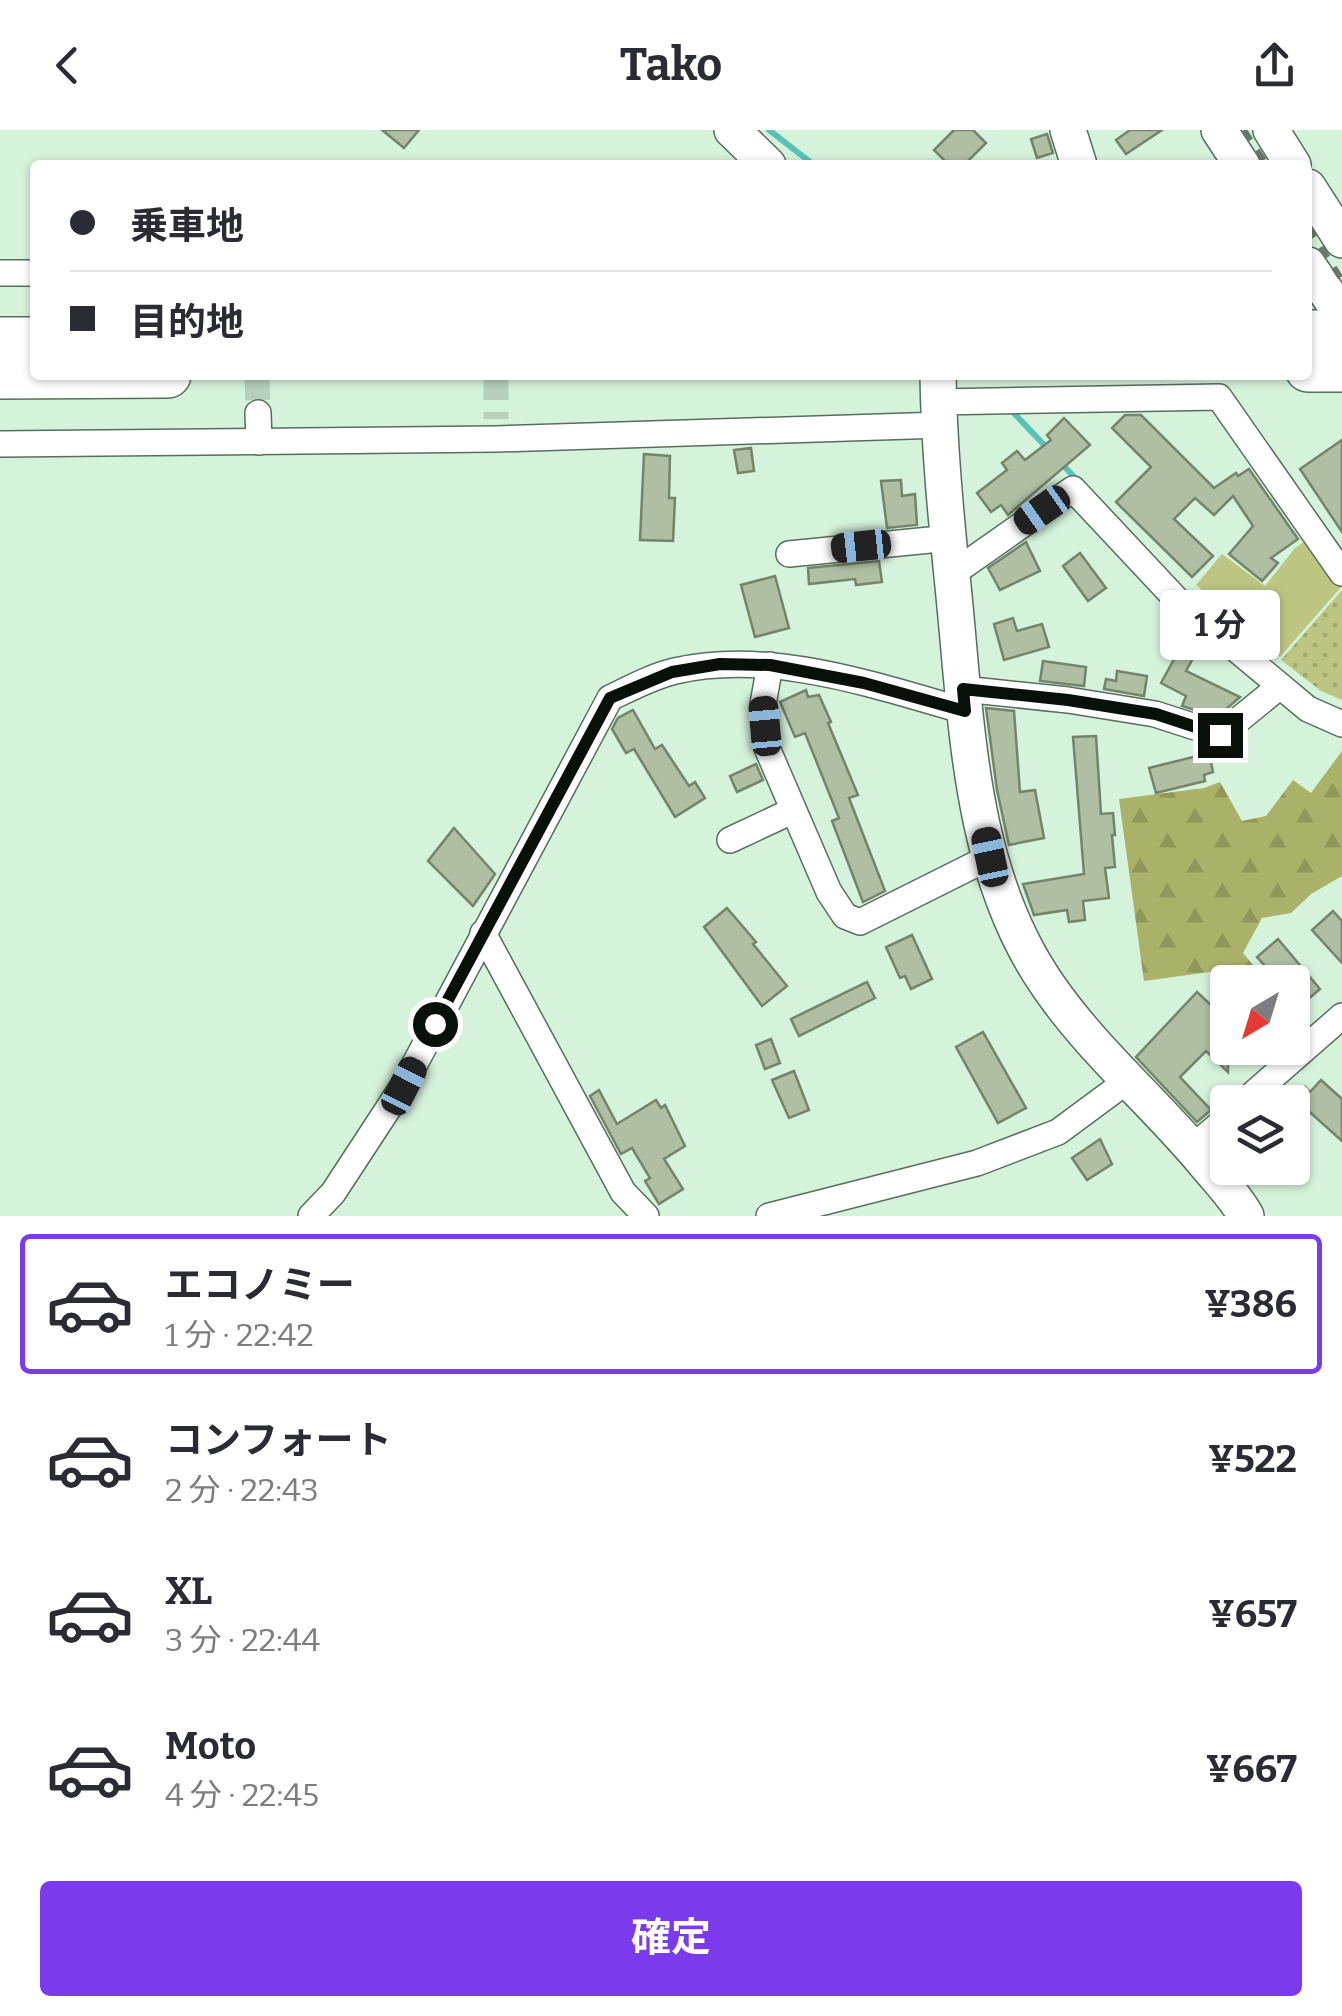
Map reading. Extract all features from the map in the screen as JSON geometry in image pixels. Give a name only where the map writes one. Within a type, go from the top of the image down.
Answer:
[{"type":"highway","points":[[1312,333],[1342,333]]},
{"type":"highway","points":[[0,340],[30,340]]},
{"type":"highway","points":[[1312,369],[1342,368]]},
{"type":"highway","points":[[0,376],[30,376]]},
{"type":"street","points":[[732,130],[763,160]]},
{"type":"street","points":[[1068,130],[1077,160]]},
{"type":"street","points":[[1219,130],[1239,160]]},
{"type":"street","points":[[1270,130],[1290,160]]},
{"type":"street","points":[[1312,193],[1342,240]]},
{"type":"street","points":[[1312,270],[1342,315]]},
{"type":"street","points":[[0,273],[30,273]]},
{"type":"street","points":[[0,444],[259,442],[939,401],[1219,397],[1342,572]]},
{"type":"street","points":[[939,401],[952,574],[975,786],[990,857],[1014,922],[1045,982],[1078,1028],[1192,1148],[1246,1216]]},
{"type":"street","points":[[258,413],[259,442]]},
{"type":"street","points":[[952,574],[1073,490],[1178,600],[1308,708],[1342,724]]},
{"type":"street","points":[[789,554],[950,538]]},
{"type":"street","points":[[310,1216],[333,1193],[404,1086],[610,698],[672,672],[720,664],[770,665],[964,700],[1068,700],[1156,714],[1220,735],[1280,686]]},
{"type":"street","points":[[770,665],[763,704],[767,748],[792,812],[844,916],[860,922],[990,857]]},
{"type":"street","points":[[730,840],[792,812]]},
{"type":"street","points":[[483,933],[623,1192],[646,1216]]},
{"type":"street","points":[[1263,1085],[1342,1016]]},
{"type":"street","points":[[769,1216],[865,1205],[1058,1132],[1126,1080]]},
{"type":"street","points":[[1192,1148],[1210,1132]]},
{"type":"green space","points":[[1311,537],[1342,586],[1280,657],[1196,585],[1222,554],[1265,586],[1295,548]]},
{"type":"green space","points":[[1342,590],[1342,700],[1321,691],[1281,660]]},
{"type":"green space","points":[[1342,751],[1342,876],[1311,894],[1291,913],[1262,918],[1243,953],[1253,965],[1210,965],[1210,972],[1144,981],[1119,799],[1204,788],[1220,782],[1242,821],[1266,816],[1293,780],[1311,793]]},
{"type":"building","points":[[382,130],[419,130],[404,148]]},
{"type":"building","points":[[954,130],[973,130],[986,143],[969,160],[944,160],[934,150]]},
{"type":"building","points":[[1130,130],[1162,130],[1126,154],[1116,140]]},
{"type":"building","points":[[1047,134],[1053,153],[1037,158],[1031,139]]},
{"type":"building","points":[[1125,415],[1141,415],[1214,488],[1249,469],[1298,539],[1271,558],[1278,563],[1262,581],[1229,554],[1253,526],[1233,496],[1214,515],[1195,498],[1174,519],[1213,556],[1192,577],[1116,502],[1151,467],[1112,428]]},
{"type":"building","points":[[1064,418],[1090,445],[1008,515],[1001,505],[991,512],[977,493],[1007,470],[1002,463],[1017,451],[1025,460],[1051,440],[1047,435]]},
{"type":"building","points":[[1342,440],[1342,532],[1300,469]]},
{"type":"building","points":[[751,448],[754,471],[738,473],[734,450]]},
{"type":"building","points":[[644,454],[670,456],[669,498],[675,498],[673,541],[640,540]]},
{"type":"building","points":[[901,480],[902,496],[915,494],[917,525],[887,528],[881,481]]},
{"type":"building","points":[[1026,542],[1040,571],[1000,590],[988,568]]},
{"type":"building","points":[[1080,553],[1106,588],[1088,601],[1063,566]]},
{"type":"building","points":[[879,561],[882,582],[856,585],[855,579],[809,584],[808,568]]},
{"type":"building","points":[[775,576],[789,628],[755,637],[741,585]]},
{"type":"building","points":[[1013,618],[1017,631],[1042,624],[1049,647],[1004,660],[994,624]]},
{"type":"building","points":[[1188,634],[1202,642],[1186,671],[1240,697],[1217,717],[1182,706],[1186,696],[1161,683]]},
{"type":"building","points":[[1043,661],[1086,667],[1084,686],[1040,681]]},
{"type":"building","points":[[1117,671],[1147,676],[1144,696],[1104,689],[1106,679],[1116,681]]},
{"type":"building","points":[[806,690],[808,697],[819,695],[831,722],[828,723],[858,795],[849,798],[885,891],[863,902],[832,821],[839,818],[805,733],[795,737],[780,702]]},
{"type":"building","points":[[986,708],[1014,711],[1020,792],[1035,790],[1044,838],[1009,845]]},
{"type":"building","points":[[633,710],[655,749],[662,745],[689,786],[695,782],[705,798],[675,817],[634,749],[626,753],[612,729],[618,718]]},
{"type":"building","points":[[1096,736],[1101,814],[1113,813],[1115,835],[1115,867],[1105,868],[1109,898],[1083,901],[1085,920],[1069,922],[1067,910],[1034,915],[1023,884],[1084,874],[1073,737]]},
{"type":"building","points":[[1209,753],[1213,772],[1204,775],[1205,781],[1156,793],[1149,768]]},
{"type":"building","points":[[756,764],[763,780],[737,792],[730,776]]},
{"type":"building","points":[[454,828],[495,874],[473,906],[428,861]]},
{"type":"building","points":[[727,908],[787,986],[762,1006],[704,927]]},
{"type":"building","points":[[1333,911],[1342,921],[1342,963],[1312,930]]},
{"type":"building","points":[[912,935],[932,979],[911,989],[905,976],[900,978],[886,947]]},
{"type":"building","points":[[1278,939],[1300,965],[1264,965],[1257,957]]},
{"type":"building","points":[[1310,977],[1320,989],[1310,998]]},
{"type":"building","points":[[867,982],[875,998],[799,1036],[791,1019]]},
{"type":"building","points":[[1197,992],[1210,1004],[1210,1055],[1206,1051],[1180,1077],[1210,1111],[1197,1122],[1136,1057]]},
{"type":"building","points":[[983,1032],[1026,1108],[998,1123],[956,1047]]},
{"type":"building","points":[[771,1039],[780,1063],[765,1069],[756,1045]]},
{"type":"building","points":[[794,1071],[809,1110],[789,1118],[772,1080]]},
{"type":"building","points":[[1321,1080],[1342,1099],[1342,1141],[1310,1112],[1310,1092]]},
{"type":"building","points":[[599,1090],[617,1124],[656,1100],[661,1108],[665,1105],[685,1146],[664,1159],[683,1189],[659,1204],[645,1181],[650,1178],[632,1148],[621,1154],[590,1096]]},
{"type":"building","points":[[1100,1139],[1112,1164],[1087,1180],[1072,1158]]},
{"type":"waterway","points":[[769,130],[808,160]]},
{"type":"waterway","points":[[1011,410],[1048,449]]},
{"type":"waterway","points":[[1060,462],[1079,482]]},
{"type":"tunnel","points":[[257,380],[258,413]]},
{"type":"tunnel","points":[[496,380],[496,419]]},
{"type":"railway","points":[[1244,130],[1264,160]]},
{"type":"railway","points":[[1312,233],[1342,280]]},
{"type":"route","points":[[435,1024],[610,698],[672,672],[720,664],[770,665],[864,683],[965,711],[963,689],[1156,714],[1220,735]]}]
